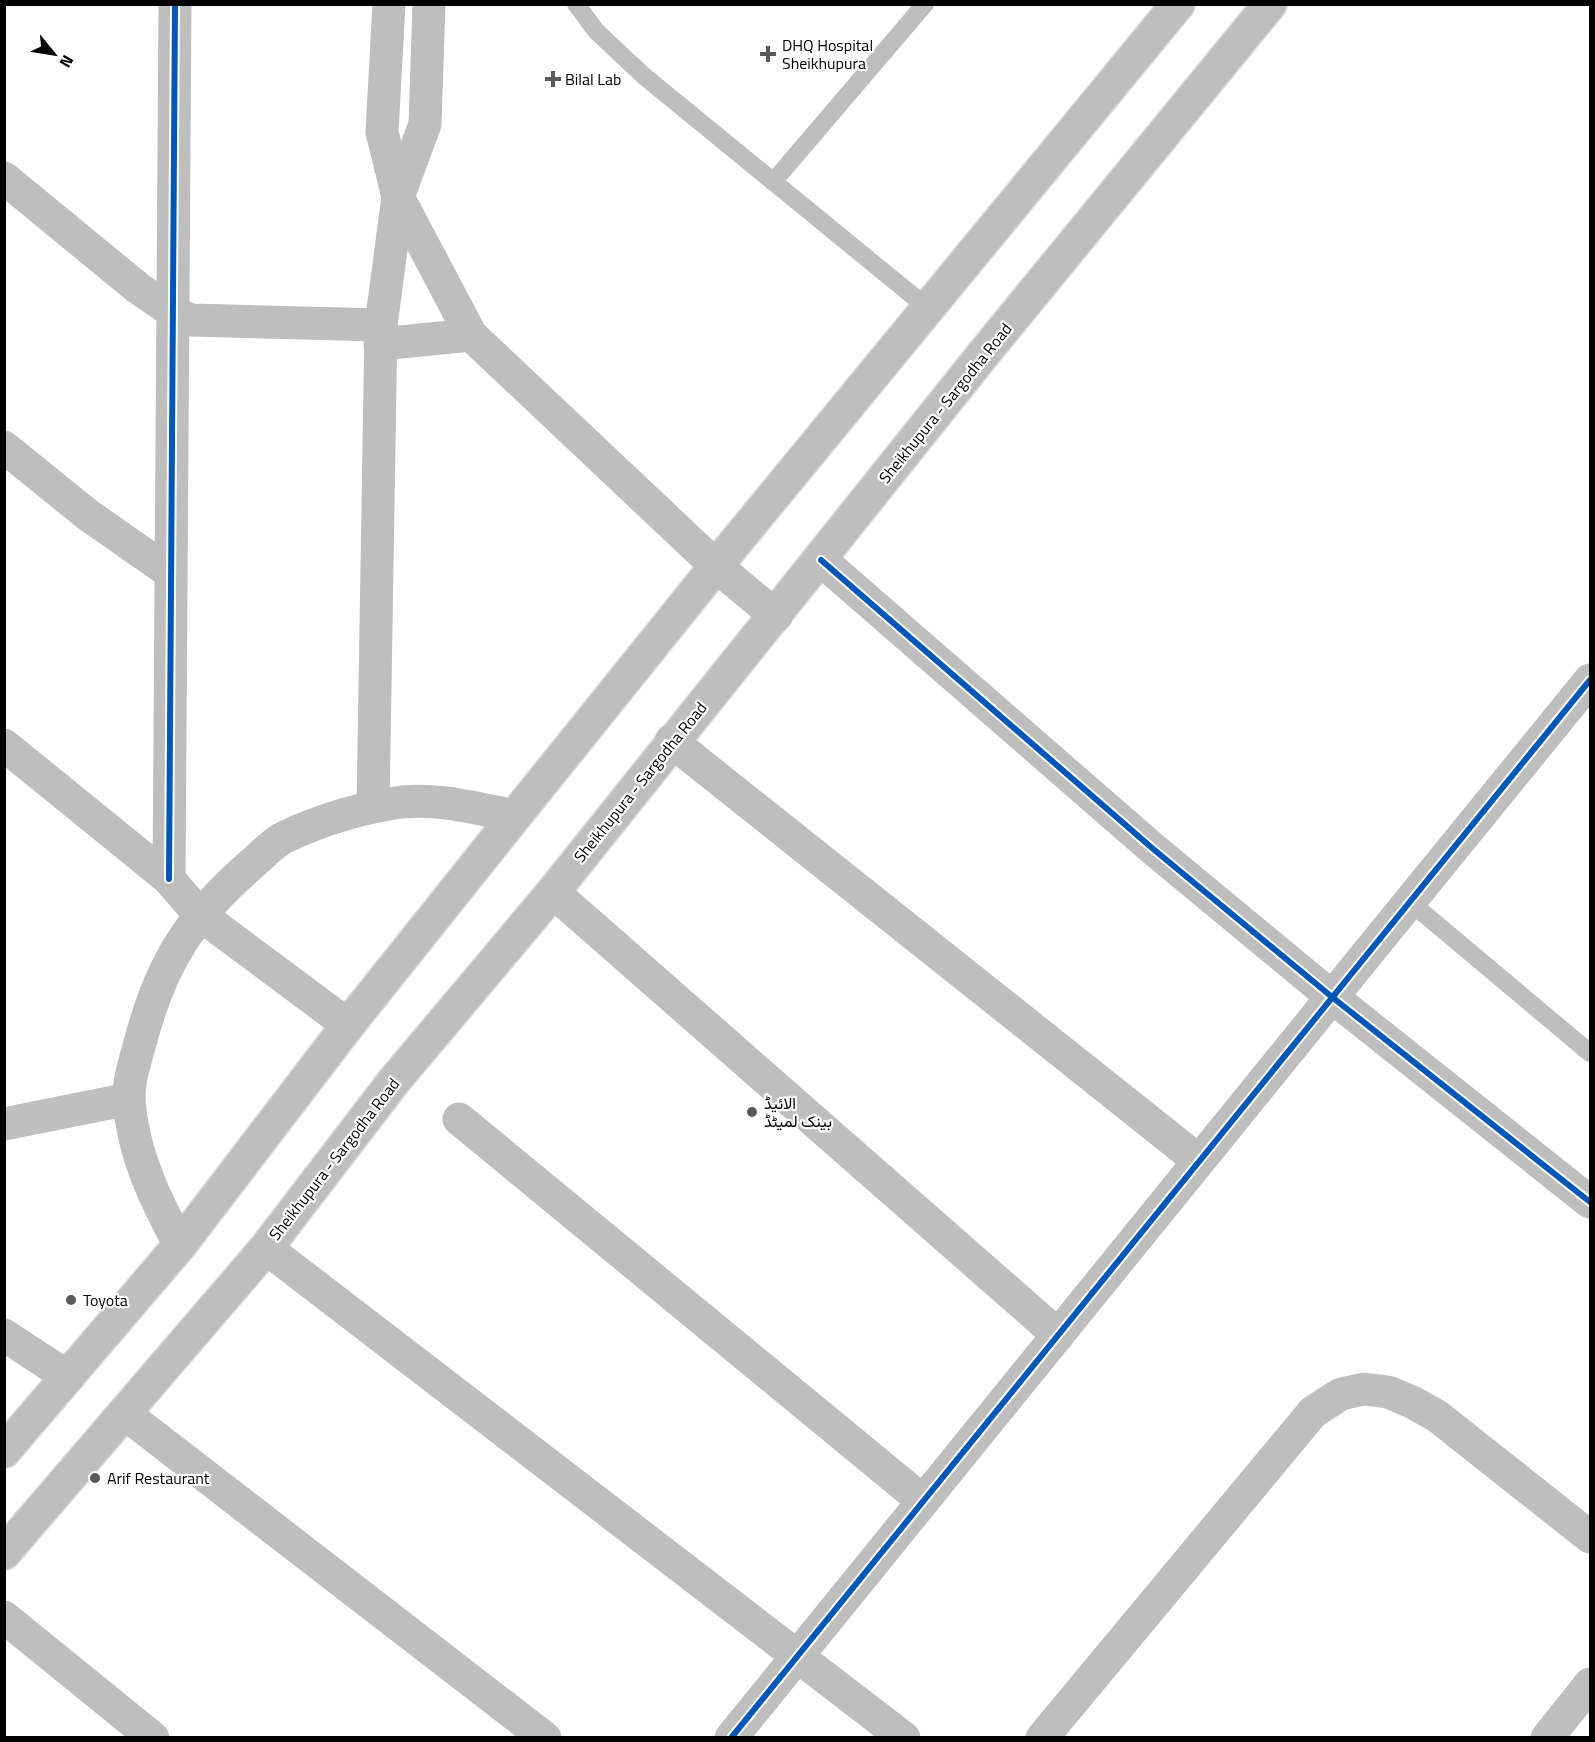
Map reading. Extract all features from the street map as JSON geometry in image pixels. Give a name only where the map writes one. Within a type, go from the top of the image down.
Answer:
[{"type":"main road","points":[[169,879],[175,4]]},
{"type":"main road","points":[[389,4],[382,132],[398,197],[471,335],[716,566],[776,616]]},
{"type":"main road","points":[[373,807],[381,334],[398,197],[425,124],[429,4]]},
{"type":"main road","points":[[4,1451],[180,1245],[348,1025],[716,566],[1178,4]]},
{"type":"main road","name":"Sheikhupura - Sargodha Road","points":[[4,1553],[266,1248],[394,1081],[553,892],[671,741],[776,616],[984,352],[1270,4]]},
{"type":"main road","points":[[4,178],[138,288],[173,312],[198,321],[381,334],[471,335]]},
{"type":"main road","points":[[4,447],[88,514],[171,573]]},
{"type":"main road","points":[[820,560],[1152,848],[1332,997],[1590,1202]]},
{"type":"main road","points":[[731,1737],[1590,680]]},
{"type":"main road","points":[[671,741],[1199,1161]]},
{"type":"main road","points":[[4,745],[169,879],[199,914],[348,1025]]},
{"type":"main road","points":[[180,1245],[153,1196],[134,1133],[129,1099],[134,1067],[155,992],[199,914],[224,888],[283,837],[373,807],[427,801],[515,816]]},
{"type":"main road","points":[[553,892],[1058,1335]]},
{"type":"main road","points":[[4,1124],[129,1099]]},
{"type":"main road","points":[[459,1119],[924,1501]]},
{"type":"main road","points":[[266,1248],[903,1737]]},
{"type":"main road","points":[[4,1335],[68,1377]]},
{"type":"main road","points":[[1042,1737],[1313,1412],[1341,1394],[1364,1389],[1388,1392],[1437,1416],[1590,1537]]},
{"type":"main road","points":[[124,1413],[546,1737]]},
{"type":"main road","points":[[4,1617],[153,1737]]},
{"type":"main road","points":[[1547,1737],[1590,1684]]},
{"type":"lane","points":[[576,4],[596,31],[626,60],[929,309]]},
{"type":"lane","points":[[773,182],[925,4]]},
{"type":"lane","points":[[1410,902],[1590,1053]]},
{"type":"cycle path","points":[[169,879],[175,4]]},
{"type":"cycle path","points":[[821,560],[1152,848],[1332,997],[1590,1202]]},
{"type":"cycle path","points":[[731,1738],[1590,680]]},
{"type":"place","name":"DHQ Hospital Sheikhupura","points":[[768,54]]},
{"type":"place","name":"Bilal Lab","points":[[553,79]]},
{"type":"place","name":"الائیڈ بینک لمیٹڈ","points":[[752,1112]]},
{"type":"place","name":"Toyota","points":[[71,1300]]},
{"type":"place","name":"Arif Restaurant","points":[[95,1478]]}]
